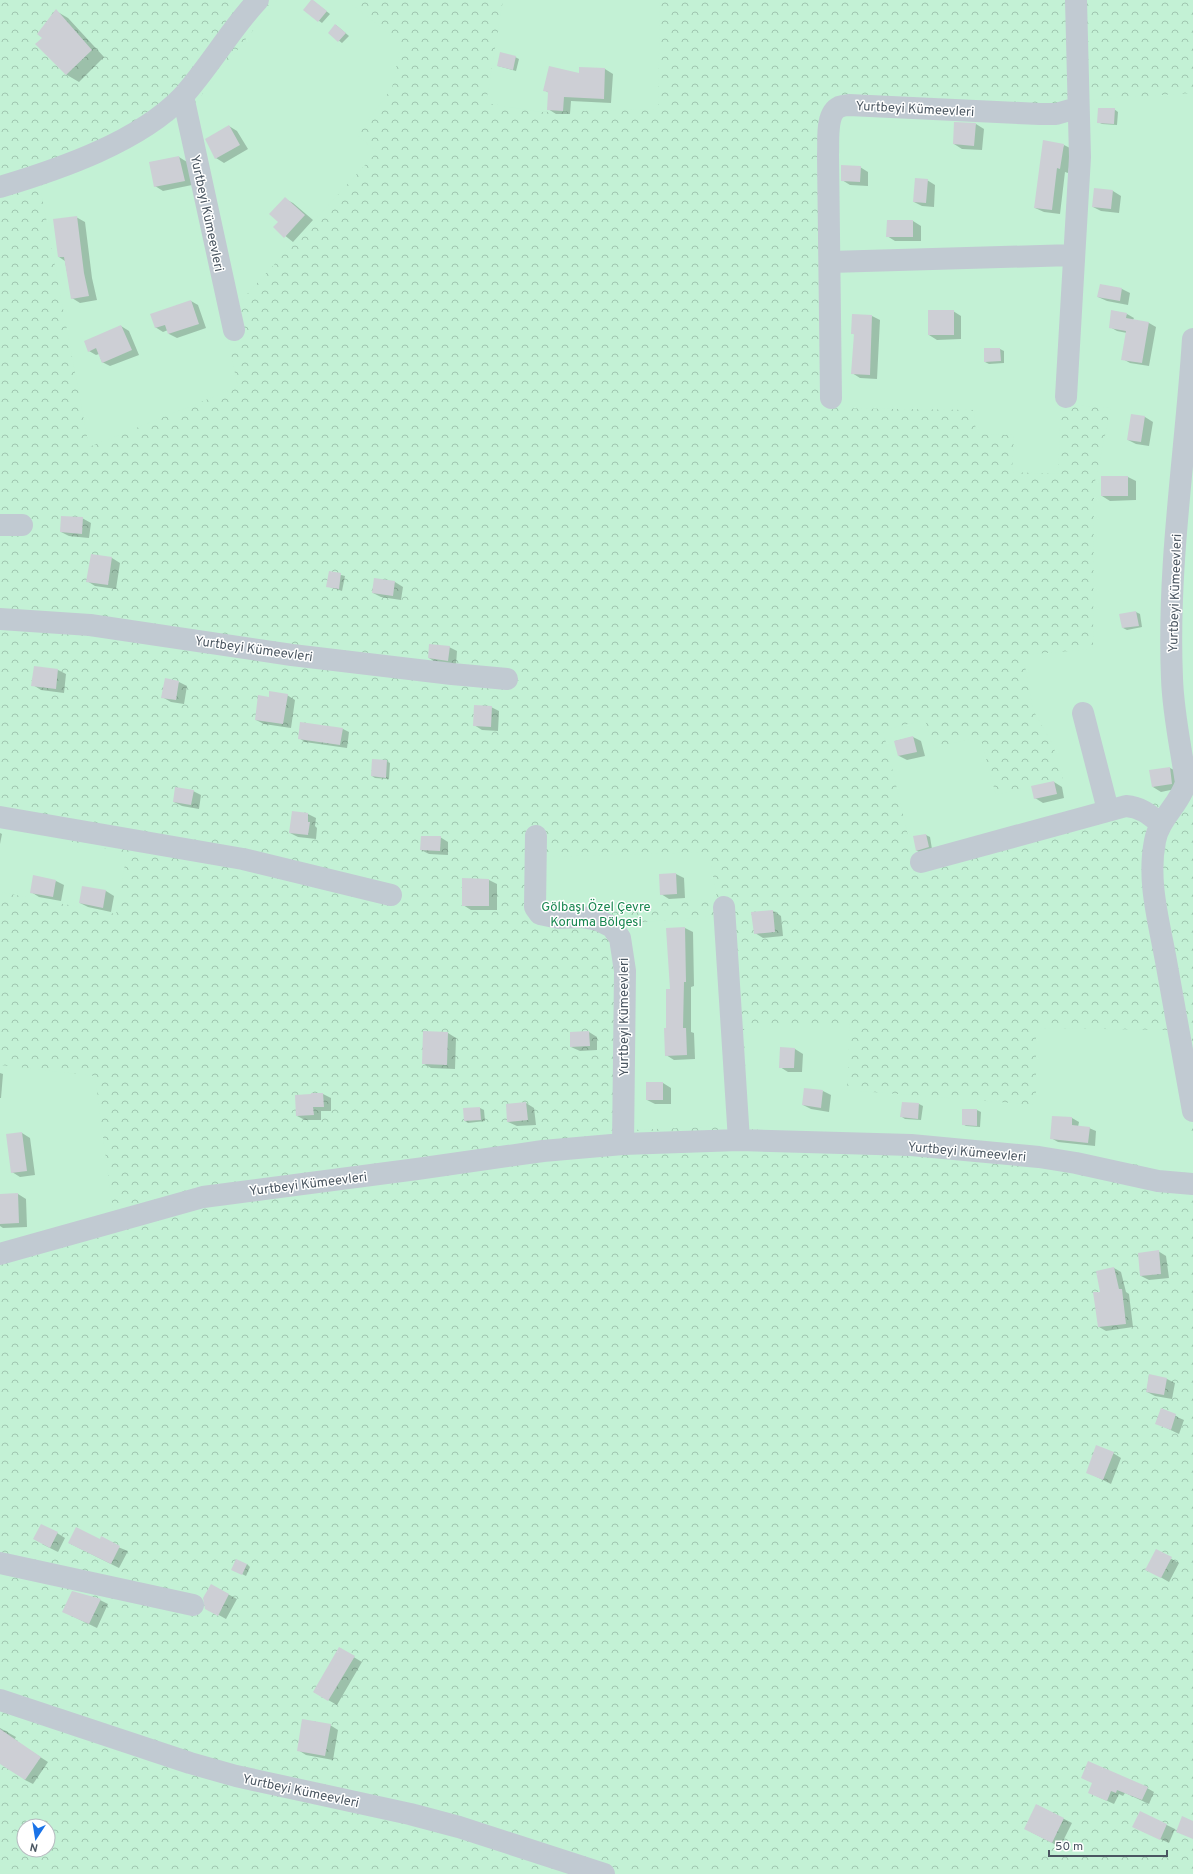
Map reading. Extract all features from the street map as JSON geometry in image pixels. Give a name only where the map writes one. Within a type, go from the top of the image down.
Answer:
[{"type":"street","points":[[0,187],[65,166],[123,139],[147,125],[183,96],[241,19],[258,0]]},
{"type":"street","points":[[1066,397],[1073,255],[1080,157],[1077,108],[1076,0]]},
{"type":"street","name":"Yurtbeyi Kümeevleri","points":[[183,96],[234,330]]},
{"type":"street","name":"Yurtbeyi Kümeevleri","points":[[831,398],[829,133],[830,119],[839,107],[849,105],[1040,114],[1056,114],[1077,108]]},
{"type":"street","points":[[830,262],[1073,255]]},
{"type":"street","name":"Yurtbeyi Kümeevleri","points":[[1193,349],[1173,582],[1171,635],[1172,679],[1186,783],[1183,794],[1176,806],[1161,824],[1155,839],[1152,868],[1157,912],[1193,1111]]},
{"type":"street","points":[[0,525],[22,525]]},
{"type":"street","name":"Yurtbeyi Kümeevleri","points":[[0,619],[90,625],[292,655],[507,679]]},
{"type":"street","points":[[1083,713],[1108,810]]},
{"type":"street","points":[[921,862],[1126,806],[1134,806],[1145,811],[1161,824]]},
{"type":"street","points":[[0,817],[243,858],[391,895]]},
{"type":"street","name":"Yurtbeyi Kümeevleri","points":[[536,836],[535,907],[540,914],[559,918],[582,917],[598,920],[612,927],[620,938],[625,971],[623,1144]]},
{"type":"street","points":[[724,907],[739,1140]]},
{"type":"street","name":"Yurtbeyi Kümeevleri","points":[[0,1254],[34,1246],[152,1210],[203,1197],[543,1151],[623,1144],[739,1140],[911,1145],[1039,1157],[1076,1163],[1158,1181],[1193,1184]]},
{"type":"street","points":[[0,1563],[193,1605]]},
{"type":"street","name":"Yurtbeyi Kümeevleri","points":[[0,1700],[190,1763],[282,1786],[445,1823],[604,1874]]},
{"type":"green space","name":"Gölbaşı Özel Çevre Koruma Bölgesi","points":[[0,0],[1193,0],[1193,1874],[0,1874]]},
{"type":"green space","points":[[277,0],[346,0],[401,43],[392,88],[357,135],[377,152],[237,305],[192,107]]},
{"type":"green space","points":[[503,0],[660,0],[658,109],[540,112],[486,103]]},
{"type":"green space","points":[[1193,93],[1193,792],[913,857],[883,730],[925,720],[934,748],[980,736],[996,795],[1063,778],[1053,745],[1033,710],[1023,655],[1093,649],[1094,486],[1111,408],[1061,404],[1058,474],[1012,472],[1014,435],[976,434],[974,410],[825,408],[823,150],[827,100],[1055,110],[1066,101]]},
{"type":"green space","points":[[179,116],[238,387],[89,447],[40,186],[105,159],[144,139]]},
{"type":"green space","points":[[0,827],[127,853],[116,914],[0,892]]},
{"type":"green space","points":[[709,852],[717,899],[545,909],[542,857]]},
{"type":"green space","points":[[716,916],[728,1126],[631,1130],[631,923]]},
{"type":"green space","points":[[744,1023],[850,1023],[847,1090],[1036,1105],[1036,1028],[1173,1030],[1193,1141],[1193,1174],[1037,1148],[747,1129]]},
{"type":"green space","points":[[0,1065],[95,1076],[113,1212],[0,1244]]},
{"type":"building","points":[[311,0],[327,11],[318,22],[303,10]]},
{"type":"building","points":[[56,9],[92,50],[66,75],[35,44],[42,38],[37,34]]},
{"type":"building","points":[[335,24],[346,33],[338,42],[328,33]]},
{"type":"building","points":[[500,52],[516,56],[513,70],[497,66]]},
{"type":"building","points":[[549,66],[579,73],[579,67],[605,68],[604,99],[564,97],[563,111],[547,110],[548,92],[543,91]]},
{"type":"building","points":[[1098,108],[1115,108],[1114,124],[1097,123]]},
{"type":"building","points":[[954,122],[976,123],[974,146],[953,144]]},
{"type":"building","points":[[229,125],[240,145],[215,159],[205,139]]},
{"type":"building","points":[[1043,140],[1064,144],[1060,169],[1057,168],[1052,210],[1034,208]]},
{"type":"building","points":[[179,156],[185,181],[154,187],[149,162]]},
{"type":"building","points":[[841,165],[861,166],[860,182],[841,181]]},
{"type":"building","points":[[915,178],[928,179],[926,203],[913,202]]},
{"type":"building","points":[[1094,188],[1113,190],[1111,209],[1092,207]]},
{"type":"building","points":[[285,197],[305,215],[284,238],[273,227],[278,222],[269,214]]},
{"type":"building","points":[[77,216],[84,273],[89,296],[71,299],[64,257],[58,257],[53,219]]},
{"type":"building","points":[[887,220],[913,220],[913,237],[886,237]]},
{"type":"building","points":[[1100,284],[1122,288],[1120,301],[1097,297]]},
{"type":"building","points":[[191,300],[199,324],[168,334],[165,325],[155,328],[150,314]]},
{"type":"building","points":[[928,310],[954,310],[954,335],[928,335]]},
{"type":"building","points":[[1111,310],[1127,313],[1126,318],[1149,322],[1142,363],[1121,360],[1126,331],[1109,328]]},
{"type":"building","points":[[852,314],[872,315],[870,375],[851,374],[854,334],[851,334]]},
{"type":"building","points":[[121,325],[132,350],[102,363],[96,348],[88,352],[84,341]]},
{"type":"building","points":[[984,348],[1000,348],[1001,361],[984,362]]},
{"type":"building","points":[[1131,414],[1145,416],[1141,442],[1127,440]]},
{"type":"building","points":[[1101,476],[1128,476],[1128,496],[1101,496]]},
{"type":"building","points":[[61,516],[83,517],[82,534],[60,532]]},
{"type":"building","points":[[91,554],[112,557],[108,585],[86,582]]},
{"type":"building","points":[[329,571],[341,573],[339,589],[326,587]]},
{"type":"building","points":[[374,578],[395,581],[393,596],[372,593]]},
{"type":"building","points":[[1136,611],[1139,626],[1122,628],[1119,614]]},
{"type":"building","points":[[429,644],[450,646],[448,661],[428,658]]},
{"type":"building","points":[[34,666],[58,669],[56,689],[31,686]]},
{"type":"building","points":[[165,678],[179,681],[176,700],[161,698]]},
{"type":"building","points":[[269,691],[288,694],[283,724],[255,720],[258,695],[269,697]]},
{"type":"building","points":[[474,705],[492,706],[491,727],[473,726]]},
{"type":"building","points":[[300,722],[343,728],[340,745],[298,739]]},
{"type":"building","points":[[913,736],[917,752],[898,756],[894,741]]},
{"type":"building","points":[[372,759],[387,760],[386,778],[371,776]]},
{"type":"building","points":[[1170,767],[1172,784],[1152,787],[1149,770]]},
{"type":"building","points":[[1054,781],[1057,794],[1034,799],[1031,786]]},
{"type":"building","points":[[175,787],[194,790],[191,805],[173,802]]},
{"type":"building","points":[[292,811],[308,813],[308,822],[310,822],[308,835],[289,833]]},
{"type":"building","points":[[926,834],[929,847],[916,851],[913,836]]},
{"type":"building","points":[[421,836],[441,836],[440,851],[420,850]]},
{"type":"building","points":[[676,873],[677,894],[660,895],[659,874]]},
{"type":"building","points":[[33,875],[56,880],[53,897],[30,893]]},
{"type":"building","points":[[462,878],[489,879],[489,906],[462,906]]},
{"type":"building","points":[[82,886],[106,890],[103,908],[79,903]]},
{"type":"building","points":[[773,910],[775,932],[754,934],[751,912]]},
{"type":"building","points":[[685,927],[686,982],[684,982],[683,1028],[686,1028],[687,1055],[665,1056],[664,1028],[666,1028],[666,989],[670,989],[666,928]]},
{"type":"building","points":[[423,1031],[448,1032],[447,1065],[422,1064]]},
{"type":"building","points":[[589,1031],[590,1046],[570,1047],[570,1032]]},
{"type":"building","points":[[780,1047],[795,1048],[794,1068],[779,1068]]},
{"type":"building","points":[[646,1082],[663,1082],[663,1100],[646,1100]]},
{"type":"building","points":[[804,1088],[823,1090],[821,1108],[802,1105]]},
{"type":"building","points":[[323,1093],[324,1107],[313,1107],[314,1115],[296,1116],[295,1095]]},
{"type":"building","points":[[526,1102],[528,1120],[507,1122],[506,1104]]},
{"type":"building","points":[[902,1102],[919,1103],[918,1119],[900,1117]]},
{"type":"building","points":[[480,1107],[481,1120],[464,1121],[463,1108]]},
{"type":"building","points":[[962,1109],[977,1109],[977,1126],[962,1125]]},
{"type":"building","points":[[1052,1116],[1072,1117],[1072,1125],[1090,1127],[1088,1143],[1050,1139]]},
{"type":"building","points":[[22,1132],[27,1171],[11,1173],[6,1134]]},
{"type":"building","points":[[18,1193],[19,1223],[0,1224],[0,1194]]},
{"type":"building","points":[[1159,1250],[1161,1274],[1140,1276],[1138,1253]]},
{"type":"building","points":[[1114,1267],[1119,1289],[1122,1289],[1126,1324],[1098,1327],[1093,1292],[1100,1292],[1096,1271]]},
{"type":"building","points":[[1149,1374],[1167,1378],[1164,1395],[1146,1392]]},
{"type":"building","points":[[1161,1408],[1176,1414],[1171,1430],[1155,1424]]},
{"type":"building","points":[[1096,1445],[1114,1452],[1103,1480],[1086,1473]]},
{"type":"building","points":[[41,1524],[58,1532],[50,1548],[33,1539]]},
{"type":"building","points":[[76,1527],[100,1539],[101,1536],[120,1546],[111,1564],[68,1543]]},
{"type":"building","points":[[1156,1549],[1172,1557],[1161,1578],[1145,1570]]},
{"type":"building","points":[[236,1559],[247,1564],[242,1575],[231,1570]]},
{"type":"building","points":[[211,1584],[229,1594],[218,1616],[205,1609],[203,1598]]},
{"type":"building","points":[[72,1591],[101,1599],[89,1624],[62,1612]]},
{"type":"building","points":[[339,1647],[355,1656],[328,1701],[313,1692]]},
{"type":"building","points":[[302,1719],[331,1724],[325,1756],[297,1751]]},
{"type":"building","points":[[0,1729],[41,1757],[25,1780],[0,1764]]},
{"type":"building","points":[[1088,1761],[1148,1787],[1142,1800],[1117,1790],[1116,1793],[1111,1791],[1107,1801],[1088,1793],[1092,1783],[1081,1778]]},
{"type":"building","points":[[1036,1804],[1064,1818],[1052,1843],[1024,1829]]},
{"type":"building","points":[[1140,1811],[1167,1824],[1160,1840],[1132,1827]]},
{"type":"building","points":[[1182,1816],[1193,1821],[1193,1839],[1176,1832]]}]
